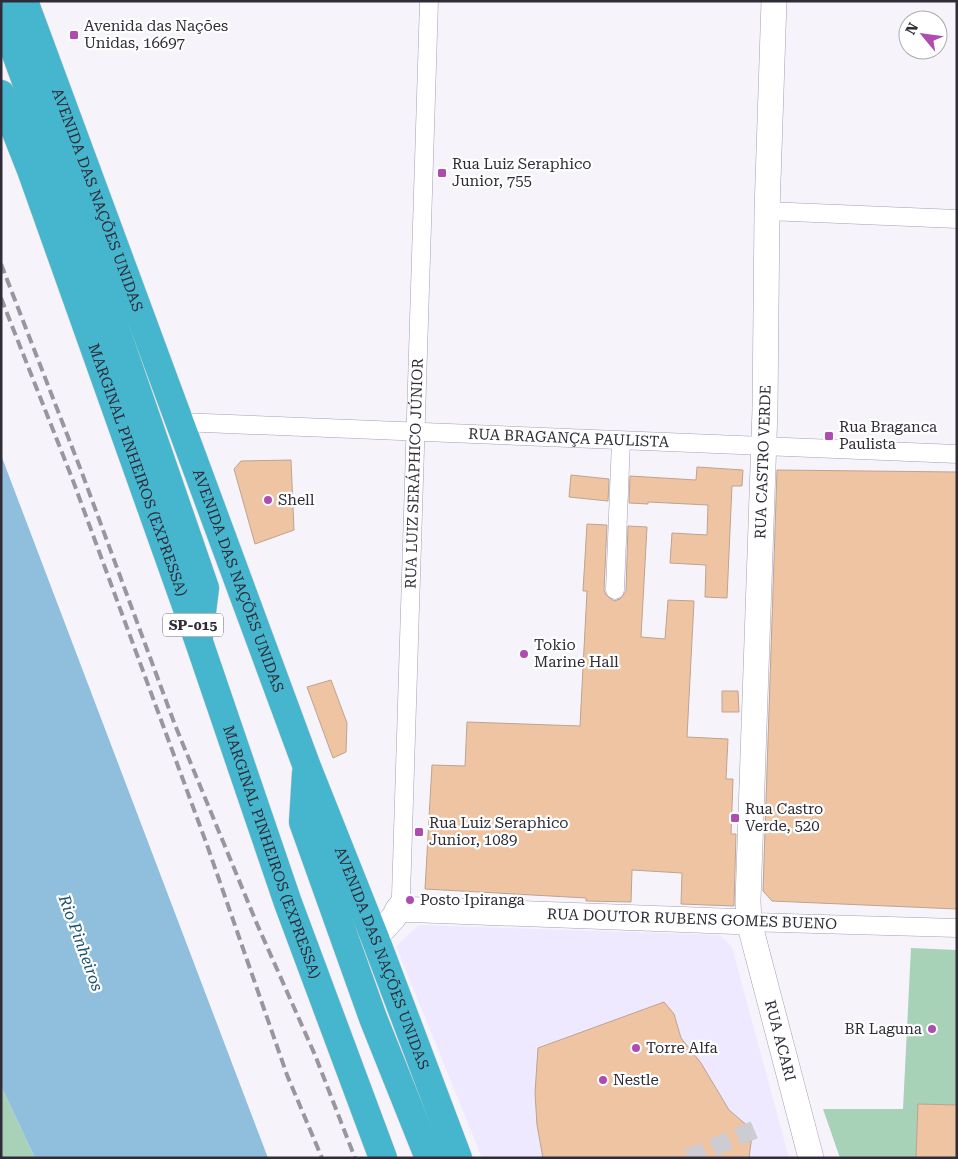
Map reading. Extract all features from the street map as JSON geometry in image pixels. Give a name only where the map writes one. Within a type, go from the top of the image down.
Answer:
[{"type":"highway","name":"AVENIDA DAS NAÇÕES UNIDAS","points":[[24,1],[306,767],[375,938],[458,1158]]},
{"type":"highway","points":[[4,21],[99,281],[205,588],[199,642]]},
{"type":"highway","name":"MARGINAL PINHEIROS (EXPRESSA)","points":[[1,94],[31,170],[199,642],[288,903],[382,1158]]},
{"type":"highway","points":[[306,767],[303,822],[373,1018],[429,1158]]},
{"type":"street","name":"RUA LUIZ SERÁPHICO JÚNIOR","points":[[375,938],[394,917],[401,896],[430,1]]},
{"type":"street","name":"RUA CASTRO VERDE","points":[[749,922],[748,892],[764,447],[767,211],[774,1]]},
{"type":"street","points":[[767,211],[957,219]]},
{"type":"street","name":"RUA BRAGANÇA PAULISTA","points":[[180,422],[621,442],[957,454]]},
{"type":"street","points":[[615,590],[621,442]]},
{"type":"street","name":"RUA DOUTOR RUBENS GOMES BUENO","points":[[398,909],[957,928]]},
{"type":"street","name":"RUA ACARI","points":[[749,922],[811,1158]]},
{"type":"shaded area","points":[[419,925],[720,935],[732,947],[789,1158],[482,1158],[396,946]]},
{"type":"green space","name":"BR Laguna","points":[[911,948],[957,950],[957,1158],[840,1158],[823,1109],[903,1109]]},
{"type":"green space","points":[[1,1086],[35,1158],[1,1158]]},
{"type":"water","name":"Rio Pinheiros","points":[[1,455],[268,1158],[35,1158],[1,1086]]},
{"type":"building","name":"Shell","points":[[291,460],[294,530],[255,544],[234,469],[241,461]]},
{"type":"building","points":[[697,467],[743,470],[742,486],[732,486],[727,598],[705,597],[706,565],[670,563],[672,533],[707,535],[708,505],[629,503],[630,476],[696,480]]},
{"type":"building","points":[[777,470],[957,472],[957,909],[772,901],[763,891]]},
{"type":"building","points":[[571,475],[609,479],[608,501],[569,497]]},
{"type":"building","points":[[587,524],[607,525],[604,590],[606,595],[614,601],[620,599],[626,591],[628,526],[647,527],[641,637],[665,639],[668,600],[694,601],[687,737],[728,739],[726,779],[733,779],[731,834],[736,834],[734,906],[681,904],[682,873],[632,870],[631,902],[586,901],[586,898],[425,889],[432,765],[465,766],[467,722],[580,726],[587,591],[583,591]]},
{"type":"building","points":[[331,680],[347,723],[346,752],[333,758],[307,687]]},
{"type":"building","points":[[722,691],[738,691],[739,712],[722,712]]},
{"type":"building","points":[[664,1002],[674,1014],[681,1038],[701,1063],[729,1110],[749,1127],[752,1135],[749,1158],[543,1158],[537,1125],[535,1093],[538,1048]]},
{"type":"building","points":[[918,1104],[957,1105],[957,1158],[916,1158]]},
{"type":"tunnel","points":[[688,1158],[761,1127]]},
{"type":"railway","points":[[1,264],[82,473],[175,725],[257,924],[315,1055],[355,1158]]},
{"type":"railway","points":[[1,298],[72,478],[207,845],[287,1075],[322,1158]]},
{"type":"place","name":"Avenida das Nações Unidas, 16697","points":[[74,35]]},
{"type":"place","name":"Rua Luiz Seraphico Junior, 755","points":[[442,173]]},
{"type":"place","name":"Rua Braganca Paulista","points":[[829,436]]},
{"type":"place","name":"Shell","points":[[268,500]]},
{"type":"place","name":"Tokio Marine Hall","points":[[524,654]]},
{"type":"place","name":"Rua Castro Verde, 520","points":[[735,818]]},
{"type":"place","name":"Rua Luiz Seraphico Junior, 1089","points":[[419,832]]},
{"type":"place","name":"Posto Ipiranga","points":[[410,900]]},
{"type":"place","name":"BR Laguna","points":[[932,1029]]},
{"type":"place","name":"Torre Alfa","points":[[636,1048]]},
{"type":"place","name":"Nestle","points":[[603,1080]]}]
